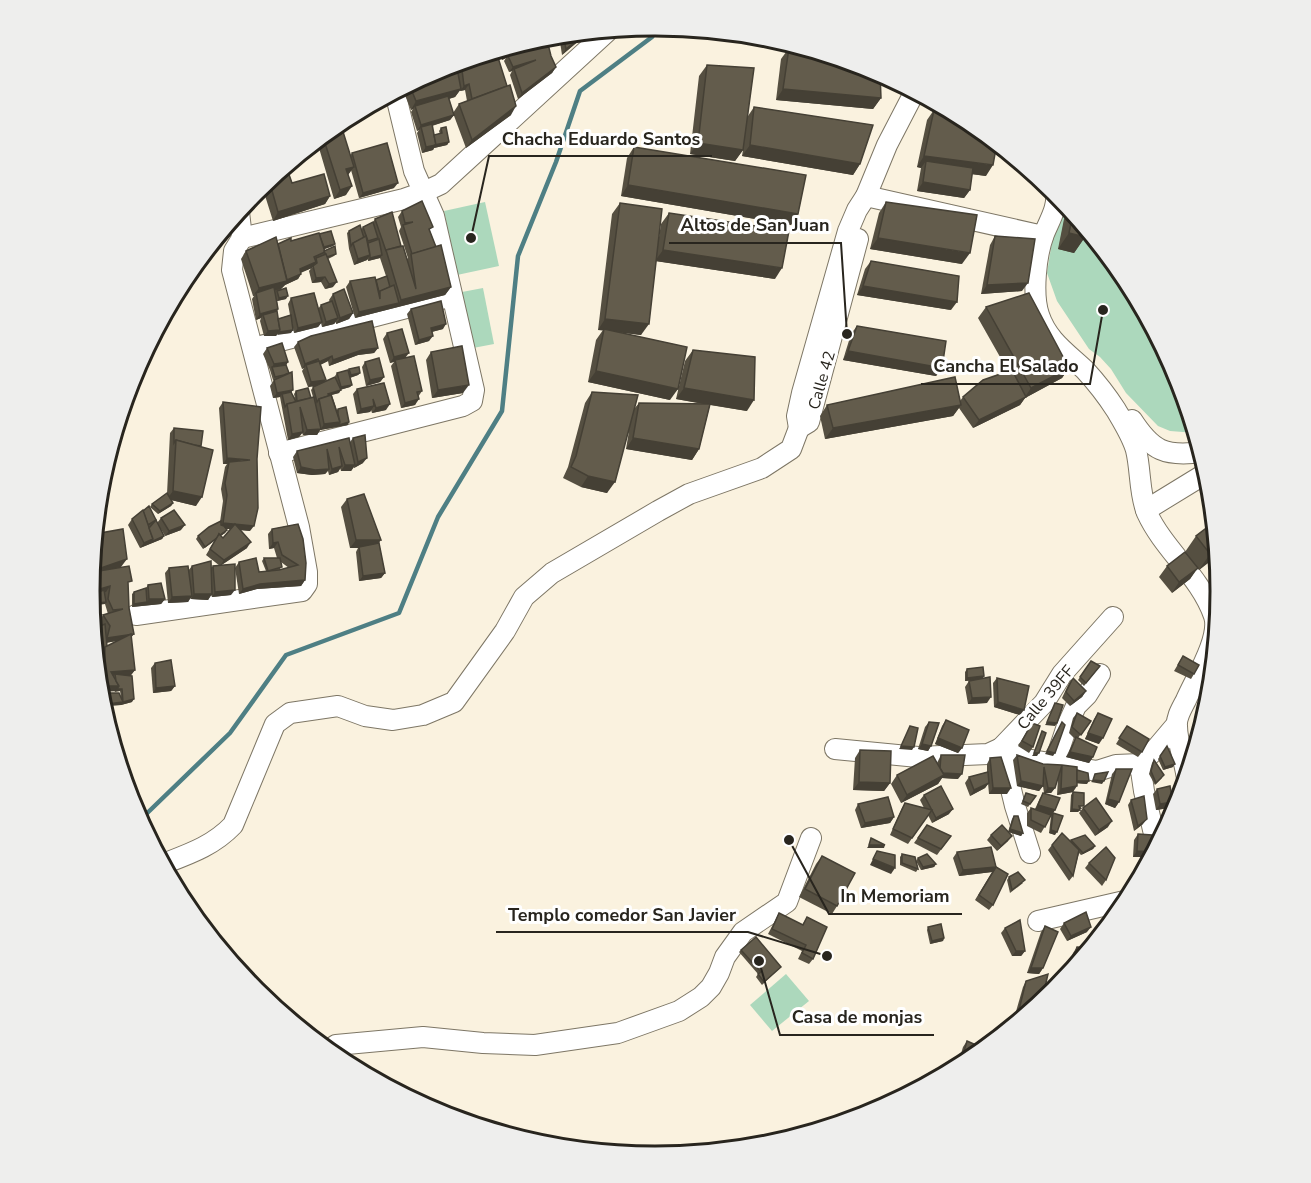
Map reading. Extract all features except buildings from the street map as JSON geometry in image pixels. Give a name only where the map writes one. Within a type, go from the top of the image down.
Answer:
[{"type":"street","points":[[242,238],[424,192],[441,184],[595,40]]},
{"type":"street","points":[[509,94],[515,115]]},
{"type":"street","name":"Calle 42","points":[[170,861],[201,850],[222,837],[233,825],[275,724],[290,713],[338,706],[365,716],[393,720],[423,716],[454,702],[505,631],[524,597],[552,573],[658,511],[689,495],[762,468],[791,449],[799,428],[797,416],[802,393],[848,231],[911,98]]},
{"type":"street","points":[[279,453],[463,406],[471,401],[474,390],[434,216],[414,171],[397,100]]},
{"type":"street","points":[[866,196],[1043,236]]},
{"type":"street","points":[[1056,207],[1043,236],[1036,289],[1038,313],[1044,327],[1052,340],[1074,363],[1111,386],[1143,436],[1154,447],[1167,453],[1193,453]]},
{"type":"street","points":[[136,615],[302,591],[307,584],[299,527],[231,270],[234,251],[242,238],[240,223]]},
{"type":"street","points":[[252,348],[452,296]]},
{"type":"street","points":[[1084,369],[1115,408],[1131,437],[1136,450],[1149,517],[1190,572],[1211,610]]},
{"type":"street","points":[[1149,517],[1199,479]]},
{"type":"street","name":"Calle 39FF","points":[[1001,748],[1044,703],[1062,674],[1113,616]]},
{"type":"street","points":[[835,749],[918,757],[988,754],[1001,748],[1026,759],[1097,771],[1116,765],[1140,764],[1176,725],[1180,711],[1207,654]]},
{"type":"street","points":[[1054,765],[1076,706],[1100,674]]},
{"type":"street","points":[[1176,725],[1184,763]]},
{"type":"street","points":[[1001,748],[1015,806],[1030,853]]},
{"type":"street","points":[[1140,764],[1154,836]]},
{"type":"street","points":[[336,1045],[423,1037],[536,1045],[618,1033],[679,1011],[701,997],[711,987],[720,973],[725,957],[743,932],[787,902],[811,838]]},
{"type":"street","points":[[1038,921],[1115,903]]},
{"type":"green space","points":[[485,202],[499,266],[457,275],[444,211]]},
{"type":"green space","points":[[1060,212],[1096,253],[1117,283],[1154,346],[1169,379],[1188,432],[1170,431],[1158,426],[1126,393],[1111,369],[1089,349],[1057,301],[1047,273],[1053,235]]},
{"type":"green space","points":[[483,288],[494,344],[473,348],[462,292]]},
{"type":"green space","points":[[786,974],[809,1001],[772,1031],[750,1005]]},
{"type":"waterway","points":[[146,814],[230,733],[286,655],[399,613],[438,517],[502,411],[518,256],[556,162],[580,91],[653,36]]},
{"type":"place","name":"Chacha Eduardo Santos","points":[[471,238]]},
{"type":"place","name":"Cancha El Salado","points":[[1103,310]]},
{"type":"place","name":"Altos de San Juan","points":[[847,334]]},
{"type":"place","name":"In Memoriam","points":[[789,840]]},
{"type":"place","name":"Templo comedor San Javier","points":[[827,956]]},
{"type":"place","name":"Casa de monjas","points":[[759,961]]}]
